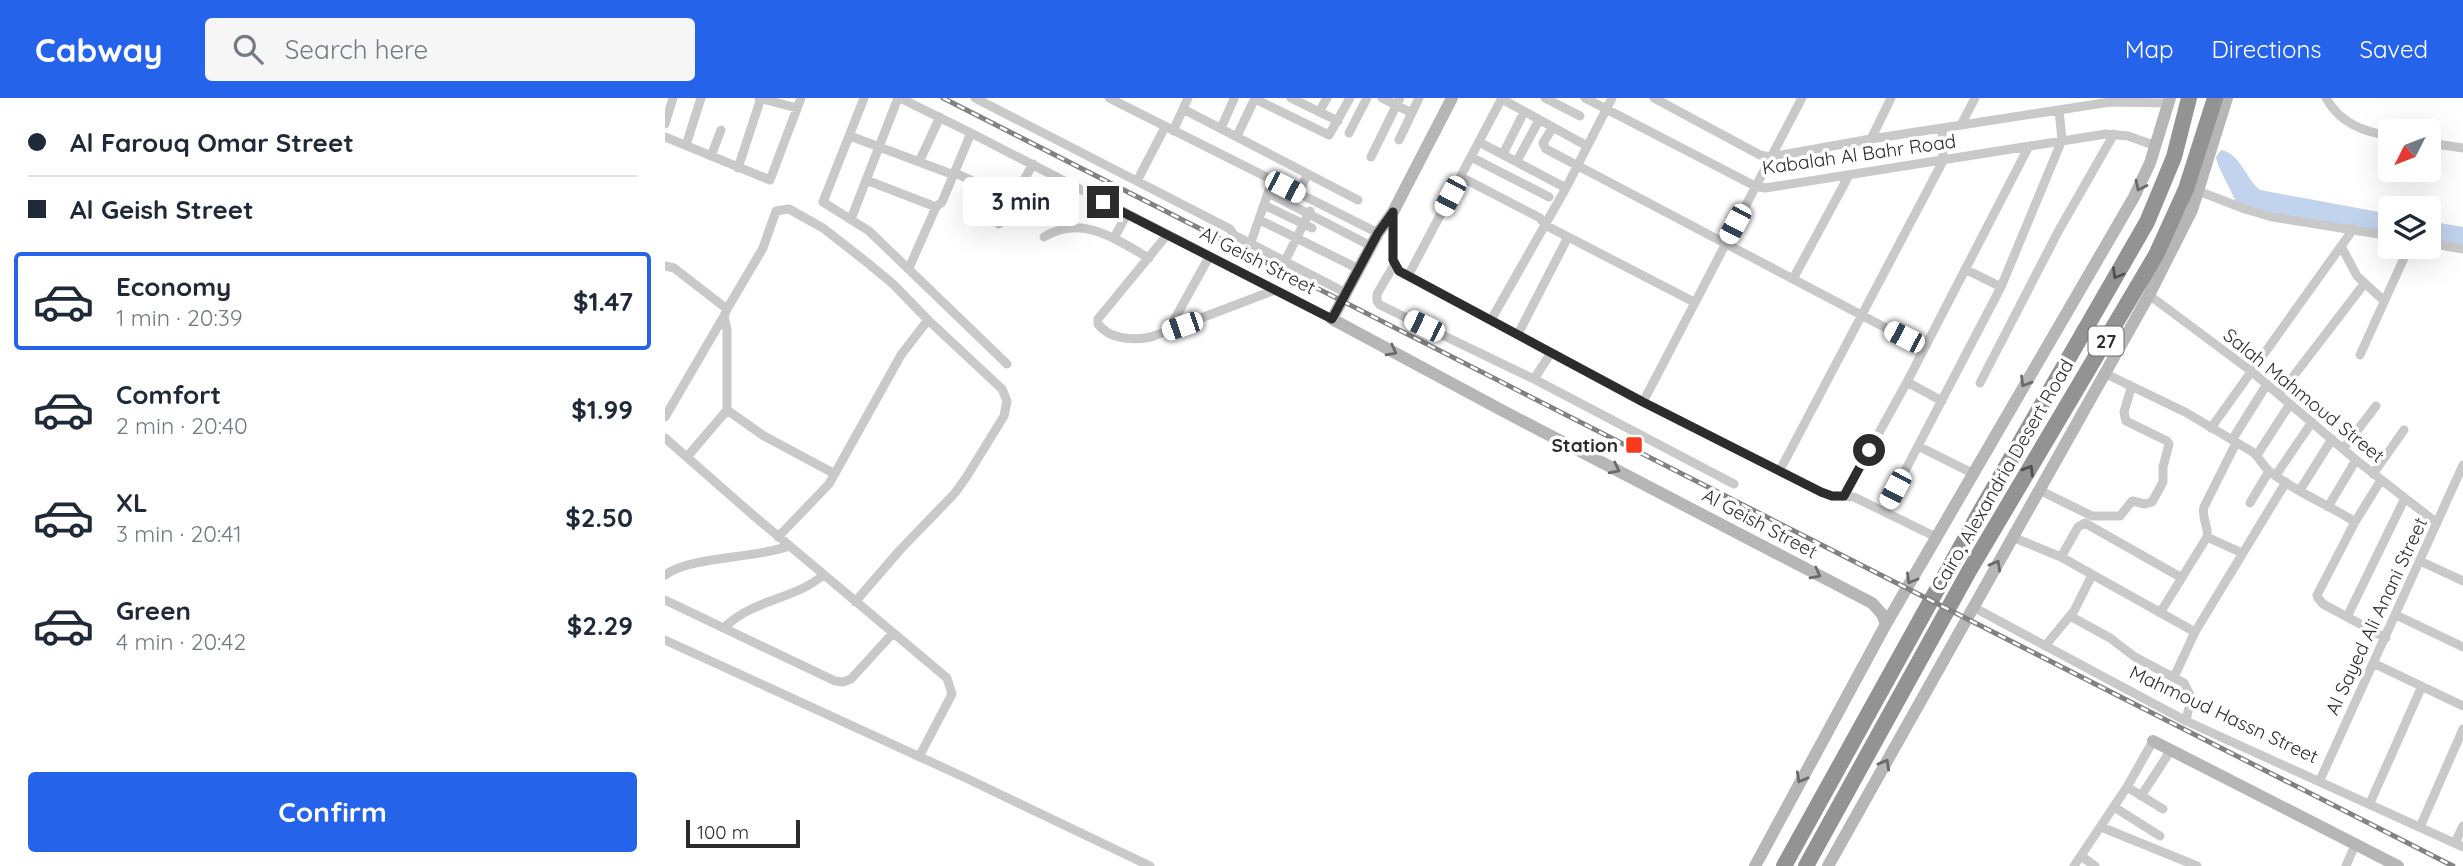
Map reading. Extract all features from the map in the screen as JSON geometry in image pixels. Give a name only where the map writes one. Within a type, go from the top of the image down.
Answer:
[{"type":"highway","name":"Cairo, Alexandria Desert Road","points":[[1784,866],[1886,679],[2147,222],[2174,158],[2189,98]]},
{"type":"highway","name":"Cairo, Alexandria Desert Road","points":[[1806,866],[1969,570],[2156,255],[2194,166],[2215,98]]},
{"type":"street","points":[[665,124],[673,98]]},
{"type":"street","points":[[685,145],[701,98]]},
{"type":"street","points":[[738,168],[760,98],[797,108]]},
{"type":"street","points":[[665,137],[771,180],[801,98]]},
{"type":"street","points":[[864,98],[823,200],[825,204],[869,232],[1007,364]]},
{"type":"street","points":[[851,219],[899,98]]},
{"type":"street","name":"Al Geish Street","points":[[899,98],[1033,164],[1332,319],[1872,603],[1882,614],[1886,624]]},
{"type":"street","points":[[975,98],[1230,229],[1234,235],[1250,245],[1346,293]]},
{"type":"street","points":[[1109,98],[1378,233]]},
{"type":"street","points":[[1137,181],[1188,98]]},
{"type":"street","points":[[1221,128],[1233,98],[1254,101],[1328,135],[1332,133],[1350,98]]},
{"type":"street","points":[[1291,98],[1305,101],[1319,112],[1338,121]]},
{"type":"street","points":[[1319,112],[1327,98]]},
{"type":"street","points":[[1349,133],[1367,98]]},
{"type":"street","points":[[1383,98],[1398,102],[1412,113]]},
{"type":"street","points":[[1399,140],[1419,98]]},
{"type":"street","points":[[1332,319],[1378,233],[1393,212],[1452,98]]},
{"type":"street","points":[[1545,98],[1580,116]]},
{"type":"street","name":"Kabalah Al Bahr Road","points":[[1585,98],[1755,186],[1770,188],[2113,134],[2156,146]]},
{"type":"street","points":[[1492,320],[1566,188],[1612,98]]},
{"type":"street","name":"Kabalah Al Bahr Road","points":[[1654,98],[1760,155],[1770,157],[2110,100],[2169,100]]},
{"type":"street","points":[[1643,402],[1802,98]]},
{"type":"street","points":[[1871,139],[1891,98]]},
{"type":"street","points":[[1961,125],[1975,98]]},
{"type":"street","points":[[1828,866],[2149,295],[2188,219],[2227,98]]},
{"type":"street","points":[[2326,98],[2338,115],[2351,124],[2378,135]]},
{"type":"street","points":[[1408,276],[1502,99],[1587,146]]},
{"type":"street","points":[[1755,866],[1886,624],[2125,214],[2156,146],[2169,100]]},
{"type":"street","points":[[1237,136],[1254,101]]},
{"type":"street","points":[[1371,156],[1398,102]]},
{"type":"street","points":[[1183,109],[1358,200]]},
{"type":"street","points":[[1884,511],[2001,287],[2062,140],[2059,110]]},
{"type":"street","points":[[919,162],[940,117]]},
{"type":"street","points":[[1503,154],[1521,118]]},
{"type":"street","points":[[1517,161],[1539,120]]},
{"type":"street","points":[[1553,127],[1543,143],[1544,147],[1924,348]]},
{"type":"street","points":[[1780,470],[1943,160],[1942,128]]},
{"type":"street","points":[[711,156],[721,130]]},
{"type":"street","points":[[909,268],[936,207],[942,202],[955,174],[971,133]]},
{"type":"street","points":[[1980,383],[2059,230],[2113,134]]},
{"type":"street","points":[[850,136],[955,174],[1013,199]]},
{"type":"street","points":[[1479,142],[1566,188]]},
{"type":"street","points":[[2441,145],[2463,148]]},
{"type":"street","points":[[1844,496],[1907,382],[2029,146]]},
{"type":"street","points":[[1471,157],[1549,197]]},
{"type":"street","points":[[999,224],[1033,164]]},
{"type":"street","points":[[1298,194],[1308,174]]},
{"type":"street","points":[[1461,177],[1540,218],[1545,225],[1694,302]]},
{"type":"street","points":[[1793,279],[1848,177]]},
{"type":"street","points":[[866,180],[936,207]]},
{"type":"street","points":[[1250,245],[1272,180]]},
{"type":"street","points":[[2199,191],[2272,217],[2378,233]]},
{"type":"street","points":[[1268,193],[1371,246]]},
{"type":"street","points":[[1284,263],[1295,237],[1307,226],[1308,214],[1315,202]]},
{"type":"street","points":[[1264,205],[1307,226]]},
{"type":"street","points":[[665,417],[763,248],[776,211],[789,209],[823,228],[893,284],[1002,389],[1007,401],[1005,416],[955,493],[855,602]]},
{"type":"street","points":[[1393,212],[1394,265],[1377,294],[1380,305],[1534,379],[1734,484]]},
{"type":"street","points":[[1114,238],[1127,214]]},
{"type":"street","points":[[1260,220],[1359,269]]},
{"type":"street","points":[[1044,237],[1058,229],[1072,226],[1114,238],[1149,258]]},
{"type":"street","points":[[2211,428],[2354,228]]},
{"type":"street","points":[[1167,235],[1100,316],[1098,324],[1107,332],[1136,339],[1168,331],[1275,290]]},
{"type":"street","points":[[1518,334],[1568,237]]},
{"type":"street","points":[[2441,245],[2463,249]]},
{"type":"street","points":[[2341,246],[2350,267],[2364,284],[2383,300]]},
{"type":"street","points":[[1168,331],[1209,257]]},
{"type":"street","points":[[2360,355],[2403,259]]},
{"type":"street","points":[[1394,265],[1408,276],[1643,402],[1826,494],[1854,497],[1936,537]]},
{"type":"street","points":[[665,266],[674,268],[726,313],[727,410],[687,457]]},
{"type":"street","points":[[1965,269],[2001,287]]},
{"type":"street","points":[[2279,395],[2364,284]]},
{"type":"street","name":"Salah Mahmoud Street","points":[[2149,295],[2251,371],[2356,460],[2437,523]]},
{"type":"street","points":[[778,537],[829,484],[901,355],[928,320]]},
{"type":"street","points":[[1534,379],[1551,353]]},
{"type":"street","points":[[2104,373],[2185,412],[2234,441],[2257,455],[2272,473],[2355,522]]},
{"type":"street","points":[[1907,382],[1942,401]]},
{"type":"street","points":[[2160,613],[2207,537],[2204,507],[2234,441],[2267,384]]},
{"type":"street","points":[[2039,490],[2092,516],[2120,516],[2132,501],[2145,504],[2152,502],[2162,482],[2169,444],[2126,421],[2124,412],[2131,388]]},
{"type":"street","points":[[2257,455],[2290,404]]},
{"type":"street","points":[[2343,449],[2376,406]]},
{"type":"street","points":[[727,410],[764,436],[835,474]]},
{"type":"street","points":[[2250,503],[2312,422]]},
{"type":"street","points":[[2386,638],[2320,602],[2318,595],[2377,477],[2404,430]]},
{"type":"street","points":[[665,438],[778,537],[947,678],[951,694],[919,757]]},
{"type":"street","points":[[2301,490],[2332,439]]},
{"type":"street","points":[[1918,446],[1972,473]]},
{"type":"street","points":[[2328,507],[2356,460]]},
{"type":"street","name":"Al Sayed Ali Anani Street","points":[[2320,780],[2463,465]]},
{"type":"street","points":[[2175,677],[2195,632],[2287,482]]},
{"type":"street","points":[[2347,617],[2405,498]]},
{"type":"street","points":[[2060,557],[2079,524],[2085,523],[2182,578]]},
{"type":"street","points":[[2012,537],[2060,557],[2195,632]]},
{"type":"street","points":[[2207,537],[2242,552]]},
{"type":"street","points":[[665,575],[680,566],[766,554],[789,546]]},
{"type":"street","points":[[2420,561],[2463,581]]},
{"type":"street","points":[[724,628],[742,612],[811,584],[823,575]]},
{"type":"street","points":[[2045,646],[2070,616],[2092,575]]},
{"type":"street","points":[[665,600],[835,681],[843,682],[858,673],[893,633]]},
{"type":"street","name":"Mahmoud Hassn Street","points":[[1973,607],[2186,721],[2459,845]]},
{"type":"street","points":[[2396,615],[2463,647]]},
{"type":"street","points":[[2070,616],[2110,638],[2135,657],[2184,683],[2191,697],[2186,721]]},
{"type":"street","points":[[665,640],[1150,866]]},
{"type":"street","points":[[2373,663],[2463,706]]},
{"type":"street","points":[[2370,803],[2422,686]]},
{"type":"street","points":[[2420,827],[2463,729]]},
{"type":"street","points":[[2074,866],[2154,741],[2355,845],[2383,863],[2398,866]]},
{"type":"street","points":[[2141,796],[2171,750]]},
{"type":"street","points":[[2127,787],[2163,809]]},
{"type":"street","points":[[2114,807],[2160,836]]},
{"type":"street","points":[[2459,845],[2463,826]]},
{"type":"street","points":[[2101,827],[2180,863],[2197,866]]},
{"type":"street","points":[[2346,866],[2355,845]]},
{"type":"street","points":[[2081,856],[2095,866]]},
{"type":"water","points":[[2221,150],[2228,152],[2260,190],[2378,212],[2378,232],[2237,206],[2216,157]]},
{"type":"water","points":[[2441,223],[2463,227],[2463,247],[2441,243]]},
{"type":"railway","points":[[943,98],[2453,866]]},
{"type":"place","name":"Station","points":[[1634,445]]},
{"type":"route","points":[[1103,202],[1332,319],[1378,233],[1393,212],[1393,260],[1399,271],[1643,402],[1821,492],[1844,496],[1869,450]]}]
